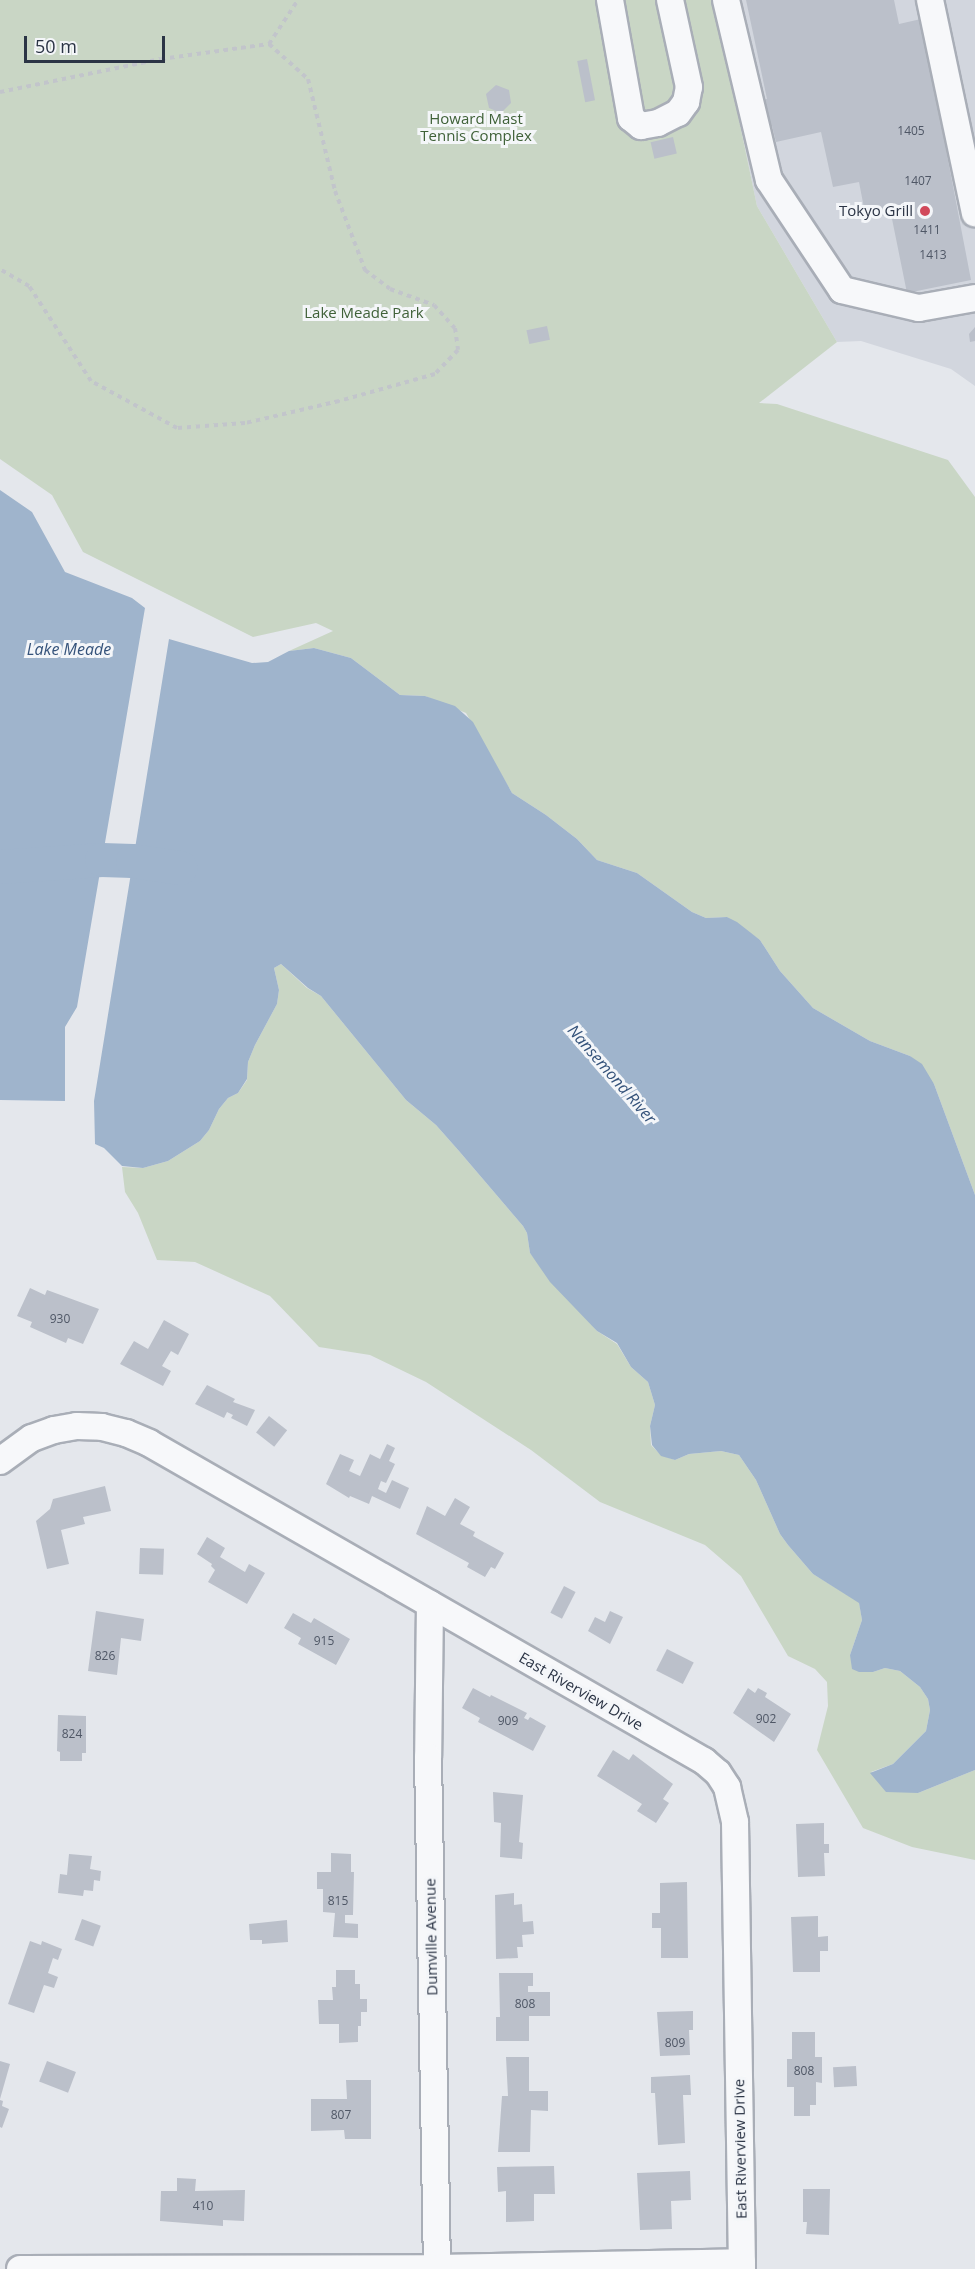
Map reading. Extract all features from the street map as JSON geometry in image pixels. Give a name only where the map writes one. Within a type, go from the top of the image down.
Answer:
[{"type":"street","points":[[610,0],[631,118],[641,126],[658,123],[678,113],[686,102],[689,87],[670,0]]},
{"type":"street","points":[[726,0],[769,180],[842,290],[919,308],[975,298]]},
{"type":"street","points":[[930,0],[975,213]]},
{"type":"street","name":"East Riverview Drive","points":[[0,1461],[32,1438],[54,1430],[77,1426],[102,1427],[126,1433],[149,1443],[704,1761],[718,1773],[727,1787],[735,1822],[742,2265]]},
{"type":"street","name":"Dumville Avenue","points":[[430,1604],[428,1757],[437,2269]]},
{"type":"street","points":[[20,2269],[437,2269],[742,2265]]},
{"type":"path","points":[[0,92],[161,59],[269,44],[298,0]]},
{"type":"path","points":[[0,269],[29,286],[92,381],[177,428],[246,423],[435,374],[458,350],[455,328],[434,305],[390,289],[365,270],[335,191],[308,79],[269,44]]},
{"type":"shaded area","points":[[714,0],[975,0],[975,386],[951,369],[861,341],[837,342],[757,206]]},
{"type":"green space","name":"Lake Meade Park","points":[[0,0],[714,0],[757,206],[837,342],[759,403],[777,404],[948,460],[975,497],[975,1195],[934,1084],[910,1056],[870,1041],[813,1008],[780,971],[760,940],[727,917],[706,918],[692,912],[637,873],[597,860],[577,839],[512,793],[466,713],[425,696],[400,695],[351,658],[314,648],[289,651],[333,631],[316,623],[253,637],[83,552],[52,495],[0,459]]},
{"type":"green space","points":[[281,964],[307,988],[321,996],[406,1100],[436,1125],[459,1151],[523,1226],[527,1233],[530,1253],[597,1331],[617,1344],[631,1367],[648,1382],[655,1405],[650,1426],[651,1445],[661,1455],[675,1460],[689,1454],[721,1451],[739,1455],[756,1480],[780,1534],[788,1545],[813,1574],[859,1602],[862,1620],[850,1655],[873,1672],[885,1668],[900,1671],[920,1687],[928,1699],[930,1710],[926,1731],[893,1764],[871,1772],[918,1793],[975,1770],[975,1860],[912,1847],[863,1828],[817,1750],[828,1706],[827,1682],[815,1669],[788,1656],[741,1576],[705,1545],[600,1502],[531,1450],[426,1382],[370,1355],[319,1347],[270,1296],[195,1262],[157,1260],[138,1213],[125,1192],[122,1167],[143,1168],[168,1161],[200,1141],[209,1130],[219,1109],[228,1098],[238,1093],[247,1080],[248,1062],[255,1045],[277,1004],[279,990],[274,968]]},
{"type":"water","name":"Lake Meade","points":[[0,490],[32,512],[65,572],[132,598],[145,608],[77,1007],[65,1027],[65,1101],[0,1100]]},
{"type":"water","name":"Nansemond River","points":[[169,639],[252,663],[268,662],[289,651],[314,648],[351,658],[400,695],[425,696],[455,706],[473,722],[512,793],[577,839],[597,860],[637,873],[692,912],[706,918],[727,917],[737,922],[760,940],[780,971],[813,1008],[870,1041],[910,1056],[922,1064],[934,1084],[975,1195],[975,1770],[918,1793],[886,1792],[870,1773],[893,1764],[926,1731],[930,1710],[928,1699],[920,1687],[900,1671],[885,1668],[873,1672],[859,1672],[852,1669],[850,1655],[862,1620],[859,1603],[813,1574],[788,1545],[780,1534],[756,1480],[739,1455],[721,1451],[689,1454],[675,1460],[661,1456],[652,1445],[650,1426],[655,1405],[648,1382],[631,1367],[617,1343],[597,1331],[550,1282],[530,1253],[527,1233],[523,1226],[459,1151],[436,1125],[406,1100],[321,996],[308,988],[281,964],[274,968],[279,990],[277,1004],[248,1062],[247,1079],[238,1093],[228,1098],[219,1109],[209,1130],[200,1141],[168,1161],[143,1168],[122,1166],[104,1148],[95,1144],[94,1101]]},
{"type":"building","points":[[746,0],[894,0],[899,24],[921,19],[971,280],[907,293],[891,214],[875,217],[873,206],[864,208],[859,182],[833,187],[821,132],[776,142],[772,126],[763,128],[758,101],[767,99]]},
{"type":"building","points":[[587,59],[595,100],[585,102],[577,61]]},
{"type":"building","points":[[496,85],[509,90],[511,103],[501,113],[489,108],[486,94]]},
{"type":"building","points":[[673,137],[677,154],[654,159],[651,142]]},
{"type":"building","points":[[547,326],[550,340],[529,344],[526,330]]},
{"type":"building","points":[[975,327],[975,341],[970,342],[969,334]]},
{"type":"building","points":[[30,1288],[45,1295],[47,1290],[99,1309],[83,1344],[68,1338],[66,1343],[30,1327],[32,1322],[17,1316]]},
{"type":"building","points":[[164,1320],[189,1334],[178,1355],[171,1351],[162,1366],[171,1371],[163,1386],[120,1364],[134,1341],[148,1349]]},
{"type":"building","points":[[207,1385],[235,1399],[233,1402],[255,1410],[247,1426],[231,1418],[233,1415],[227,1412],[224,1418],[195,1404]]},
{"type":"building","points":[[269,1416],[287,1430],[274,1447],[256,1433]]},
{"type":"building","points":[[387,1444],[395,1448],[389,1461],[395,1464],[386,1483],[381,1481],[378,1489],[386,1493],[392,1480],[409,1488],[400,1509],[372,1496],[369,1504],[350,1496],[349,1498],[326,1484],[340,1454],[354,1460],[349,1471],[360,1476],[370,1454],[380,1459]]},
{"type":"building","points":[[105,1486],[111,1511],[83,1517],[85,1524],[61,1530],[69,1564],[47,1569],[36,1521],[50,1509],[53,1499]]},
{"type":"building","points":[[455,1498],[470,1507],[460,1524],[475,1532],[473,1536],[504,1553],[495,1569],[491,1567],[485,1577],[467,1567],[469,1563],[416,1534],[427,1506],[445,1516]]},
{"type":"building","points":[[207,1537],[225,1548],[220,1557],[245,1572],[249,1564],[265,1573],[247,1604],[208,1582],[215,1570],[212,1564],[197,1554]]},
{"type":"building","points":[[140,1548],[164,1549],[163,1575],[139,1574]]},
{"type":"building","points":[[564,1586],[576,1592],[562,1619],[550,1613]]},
{"type":"building","points":[[96,1611],[144,1619],[141,1641],[121,1638],[117,1675],[88,1671]]},
{"type":"building","points":[[610,1611],[623,1617],[610,1644],[588,1631],[595,1617],[605,1622]]},
{"type":"building","points":[[293,1613],[311,1623],[314,1618],[350,1639],[336,1665],[298,1644],[301,1638],[284,1628]]},
{"type":"building","points":[[667,1649],[694,1663],[683,1684],[656,1670]]},
{"type":"building","points":[[473,1688],[527,1713],[524,1718],[528,1720],[530,1717],[546,1726],[533,1751],[478,1722],[480,1718],[462,1708]]},
{"type":"building","points":[[748,1688],[755,1693],[758,1688],[767,1693],[765,1697],[791,1714],[774,1742],[733,1713]]},
{"type":"building","points":[[58,1715],[86,1716],[86,1753],[82,1753],[82,1761],[60,1761],[60,1752],[57,1751]]},
{"type":"building","points":[[613,1750],[629,1760],[633,1754],[673,1784],[663,1799],[669,1803],[656,1823],[637,1811],[642,1804],[597,1776]]},
{"type":"building","points":[[493,1792],[523,1795],[519,1842],[523,1843],[522,1859],[500,1857],[501,1823],[494,1822]]},
{"type":"building","points":[[824,1823],[824,1844],[829,1844],[829,1853],[824,1853],[825,1876],[798,1877],[796,1824]]},
{"type":"building","points":[[331,1853],[351,1854],[351,1872],[354,1872],[353,1915],[345,1915],[345,1923],[358,1924],[358,1938],[333,1937],[335,1913],[323,1912],[323,1889],[317,1889],[317,1872],[331,1872]]},
{"type":"building","points":[[69,1854],[92,1856],[90,1869],[101,1871],[100,1881],[94,1880],[93,1891],[84,1890],[83,1896],[58,1893],[60,1874],[67,1875]]},
{"type":"building","points":[[687,1882],[688,1958],[661,1958],[661,1928],[652,1928],[652,1913],[660,1913],[660,1883]]},
{"type":"building","points":[[514,1893],[514,1905],[522,1904],[523,1922],[533,1921],[534,1934],[522,1935],[523,1947],[517,1947],[518,1958],[496,1959],[495,1895]]},
{"type":"building","points":[[818,1916],[818,1937],[828,1936],[828,1951],[820,1951],[820,1972],[793,1972],[791,1917]]},
{"type":"building","points":[[82,1919],[101,1926],[93,1947],[74,1940]]},
{"type":"building","points":[[287,1920],[288,1942],[262,1944],[262,1940],[250,1940],[249,1924]]},
{"type":"building","points":[[30,1941],[41,1945],[42,1941],[62,1949],[58,1960],[53,1958],[48,1973],[58,1977],[54,1988],[44,1985],[34,2013],[8,2004]]},
{"type":"building","points":[[336,1970],[355,1970],[355,1984],[360,1984],[360,1999],[367,1999],[367,2012],[361,2012],[361,2026],[358,2026],[358,2042],[339,2043],[339,2024],[319,2024],[318,2000],[333,2000],[332,1987],[336,1987]]},
{"type":"building","points":[[499,1973],[533,1973],[533,1986],[528,1986],[528,1992],[550,1992],[550,2016],[529,2016],[529,2041],[496,2041],[496,2017],[500,2017]]},
{"type":"building","points":[[693,2011],[693,2030],[689,2030],[690,2055],[660,2056],[657,2012]]},
{"type":"building","points":[[792,2032],[815,2032],[815,2057],[822,2057],[822,2083],[816,2082],[816,2105],[810,2105],[810,2116],[794,2116],[794,2087],[787,2087],[787,2059],[792,2059]]},
{"type":"building","points":[[506,2057],[529,2057],[529,2091],[548,2091],[548,2111],[531,2110],[530,2152],[498,2152],[502,2096],[508,2096]]},
{"type":"building","points":[[0,2061],[10,2064],[0,2099]]},
{"type":"building","points":[[47,2061],[76,2072],[68,2093],[39,2082]]},
{"type":"building","points":[[856,2066],[857,2086],[834,2087],[833,2067]]},
{"type":"building","points":[[690,2075],[691,2095],[683,2095],[685,2143],[658,2145],[655,2093],[651,2093],[651,2077]]},
{"type":"building","points":[[346,2080],[371,2080],[371,2139],[345,2139],[344,2130],[311,2131],[311,2099],[347,2099]]},
{"type":"building","points":[[0,2100],[3,2101],[2,2106],[9,2109],[2,2128],[0,2127]]},
{"type":"building","points":[[554,2166],[555,2194],[534,2194],[534,2221],[506,2222],[506,2191],[498,2192],[497,2167]]},
{"type":"building","points":[[690,2171],[691,2200],[671,2201],[672,2229],[640,2230],[637,2173]]},
{"type":"building","points":[[177,2178],[196,2179],[195,2191],[245,2190],[244,2221],[223,2220],[223,2226],[160,2221],[161,2191],[177,2191]]},
{"type":"building","points":[[803,2189],[830,2189],[829,2235],[806,2234],[807,2222],[803,2222]]},
{"type":"waterway","points":[[0,867],[102,860],[133,861],[180,868]]},
{"type":"place","name":"Tokyo Grill","points":[[925,211]]},
{"type":"park label","name":"Howard Mast Tennis Complex","points":[[476,126]]}]
